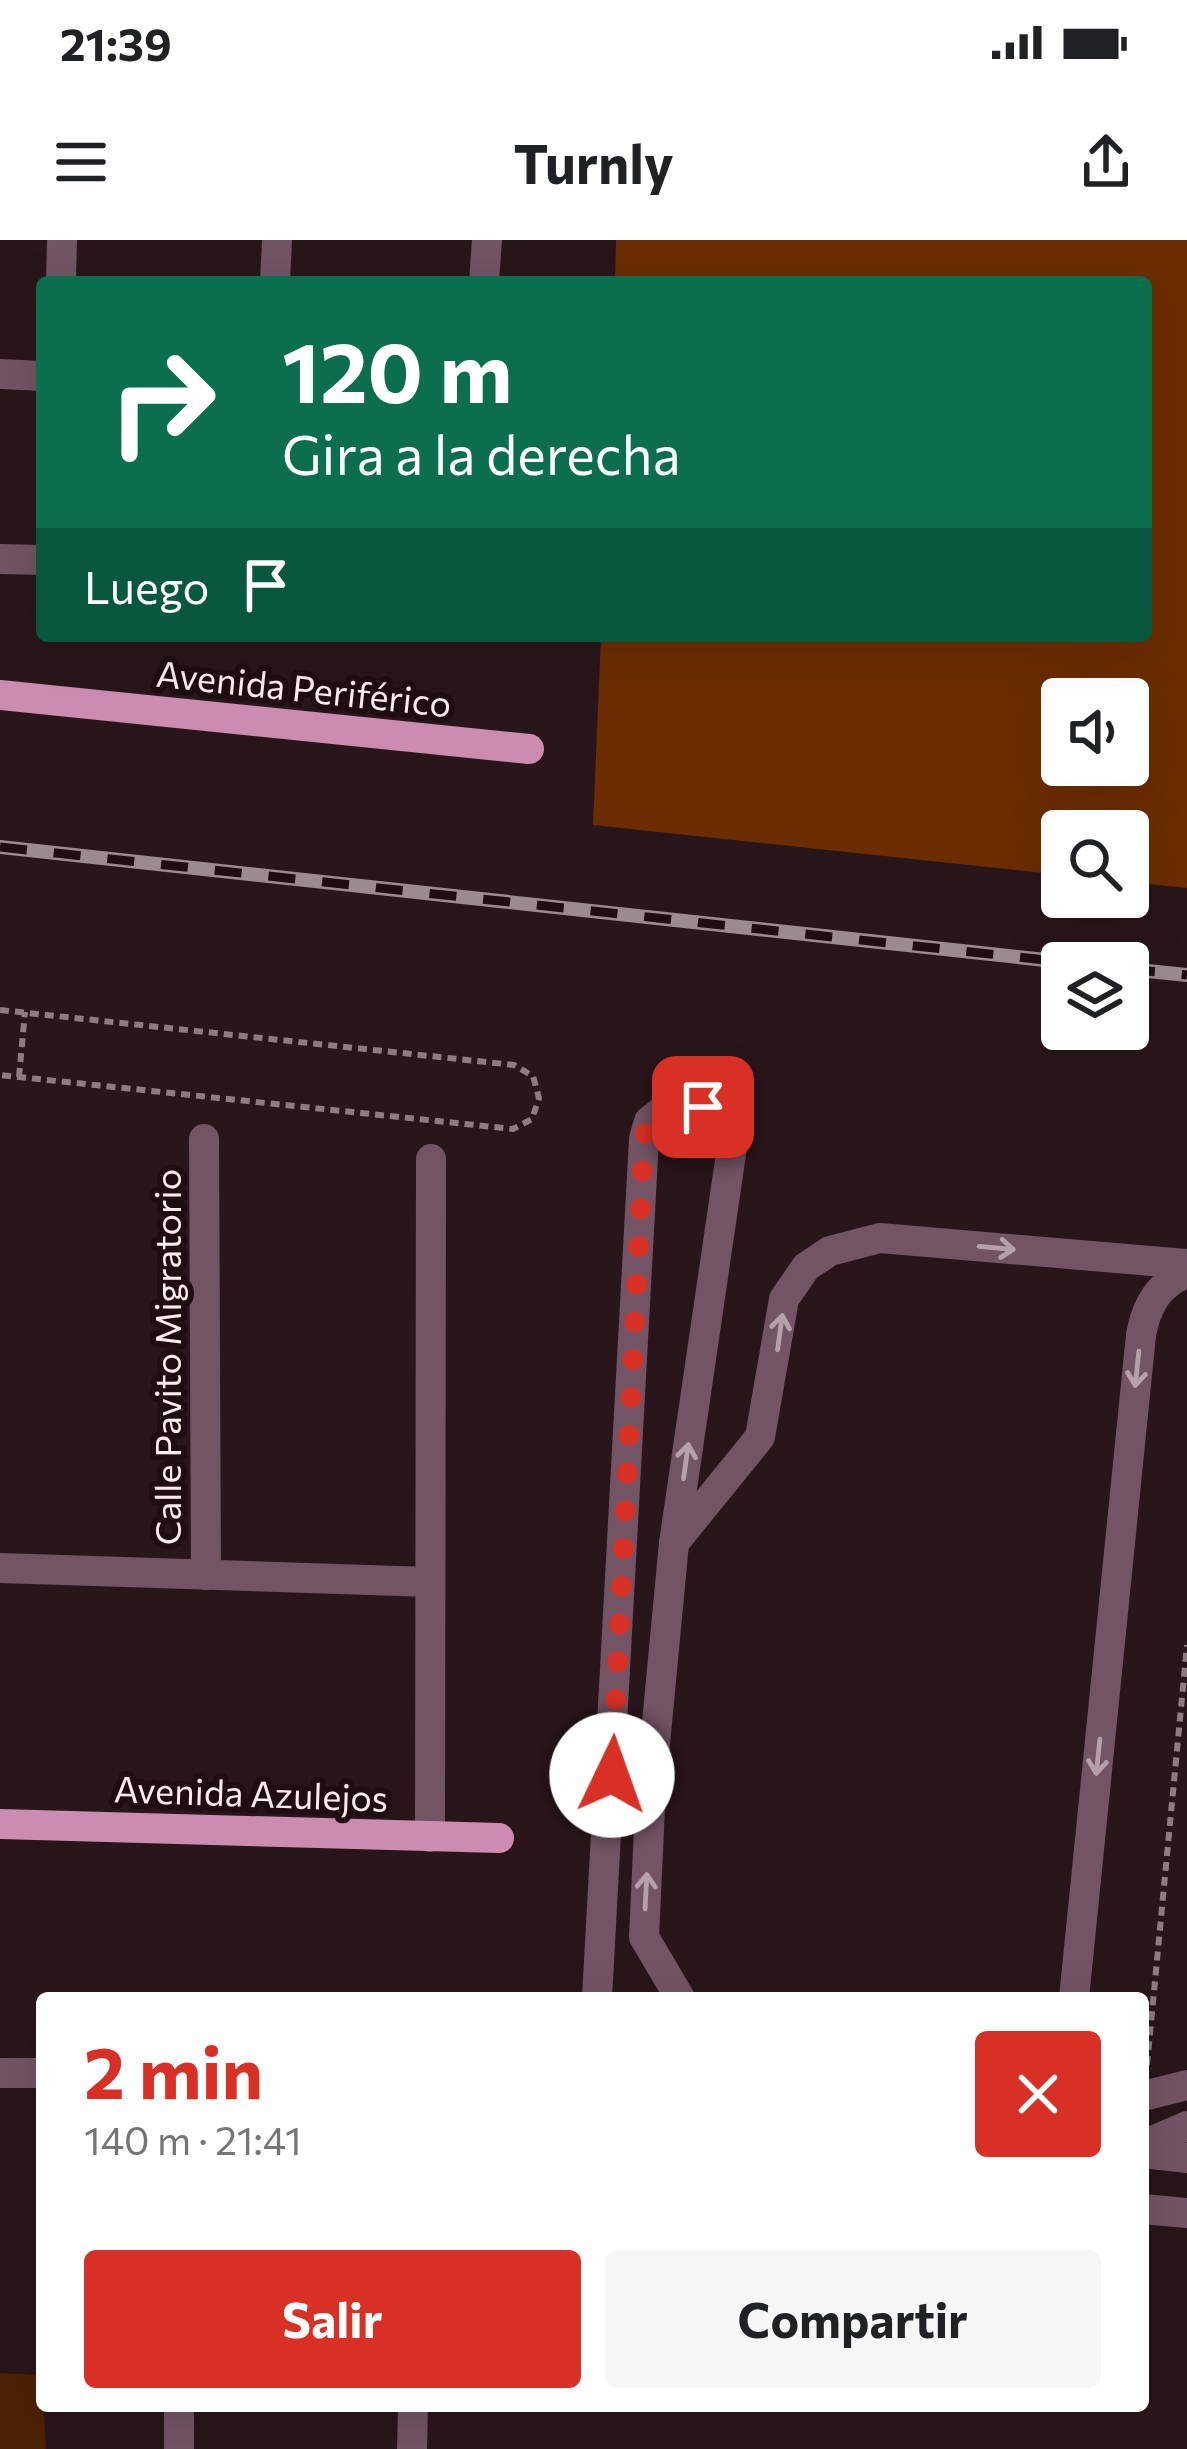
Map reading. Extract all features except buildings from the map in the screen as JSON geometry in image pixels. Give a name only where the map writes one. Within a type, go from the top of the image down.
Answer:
[{"type":"main road","name":"Avenida Periférico","points":[[0,695],[529,749]]},
{"type":"main road","name":"Avenida Azulejos","points":[[0,1824],[499,1838]]},
{"type":"street","points":[[61,276],[62,240]]},
{"type":"street","points":[[275,276],[277,240]]},
{"type":"street","points":[[484,276],[487,240]]},
{"type":"street","points":[[0,374],[36,376]]},
{"type":"street","points":[[0,559],[36,560]]},
{"type":"street","points":[[597,1992],[647,1157],[644,1139],[649,1121],[670,1103],[703,1107],[726,1122],[732,1147],[674,1543],[644,1936],[677,1992]]},
{"type":"street","name":"Calle Pavito Migratorio","points":[[204,1139],[206,1575]]},
{"type":"street","points":[[430,1837],[431,1159]]},
{"type":"street","points":[[674,1543],[760,1437],[784,1299],[806,1267],[830,1251],[880,1238],[1187,1268]]},
{"type":"street","points":[[1075,1992],[1141,1335],[1146,1310],[1159,1291],[1187,1268]]},
{"type":"street","name":"Calle Pavito Migratorio","points":[[0,1568],[430,1582]]},
{"type":"street","points":[[0,2073],[36,2073]]},
{"type":"street","points":[[1149,2094],[1187,2085]]},
{"type":"street","points":[[1149,2146],[1187,2126]]},
{"type":"street","points":[[1149,2150],[1187,2158]]},
{"type":"street","points":[[1149,2210],[1187,2213]]},
{"type":"street","points":[[179,2412],[179,2449]]},
{"type":"street","points":[[412,2449],[413,2412]]},
{"type":"path","points":[[0,1010],[514,1065],[532,1076],[539,1098],[532,1119],[513,1129],[0,1075]]},
{"type":"path","points":[[19,1077],[25,1012]]},
{"type":"path","points":[[1149,2040],[1187,1645]]},
{"type":"shaded area","points":[[616,240],[1187,240],[1187,888],[1149,884],[1149,810],[1041,810],[1041,873],[593,825],[601,642],[1152,642],[1152,276],[615,276]]},
{"type":"shaded area","points":[[0,2373],[36,2375],[36,2412],[44,2412],[46,2449],[0,2449]]},
{"type":"railway","points":[[0,847],[1041,960]]},
{"type":"railway","points":[[1149,971],[1187,975]]},
{"type":"route","points":[[612,1775],[647,1157],[644,1139],[649,1121],[670,1103],[703,1107]]}]
